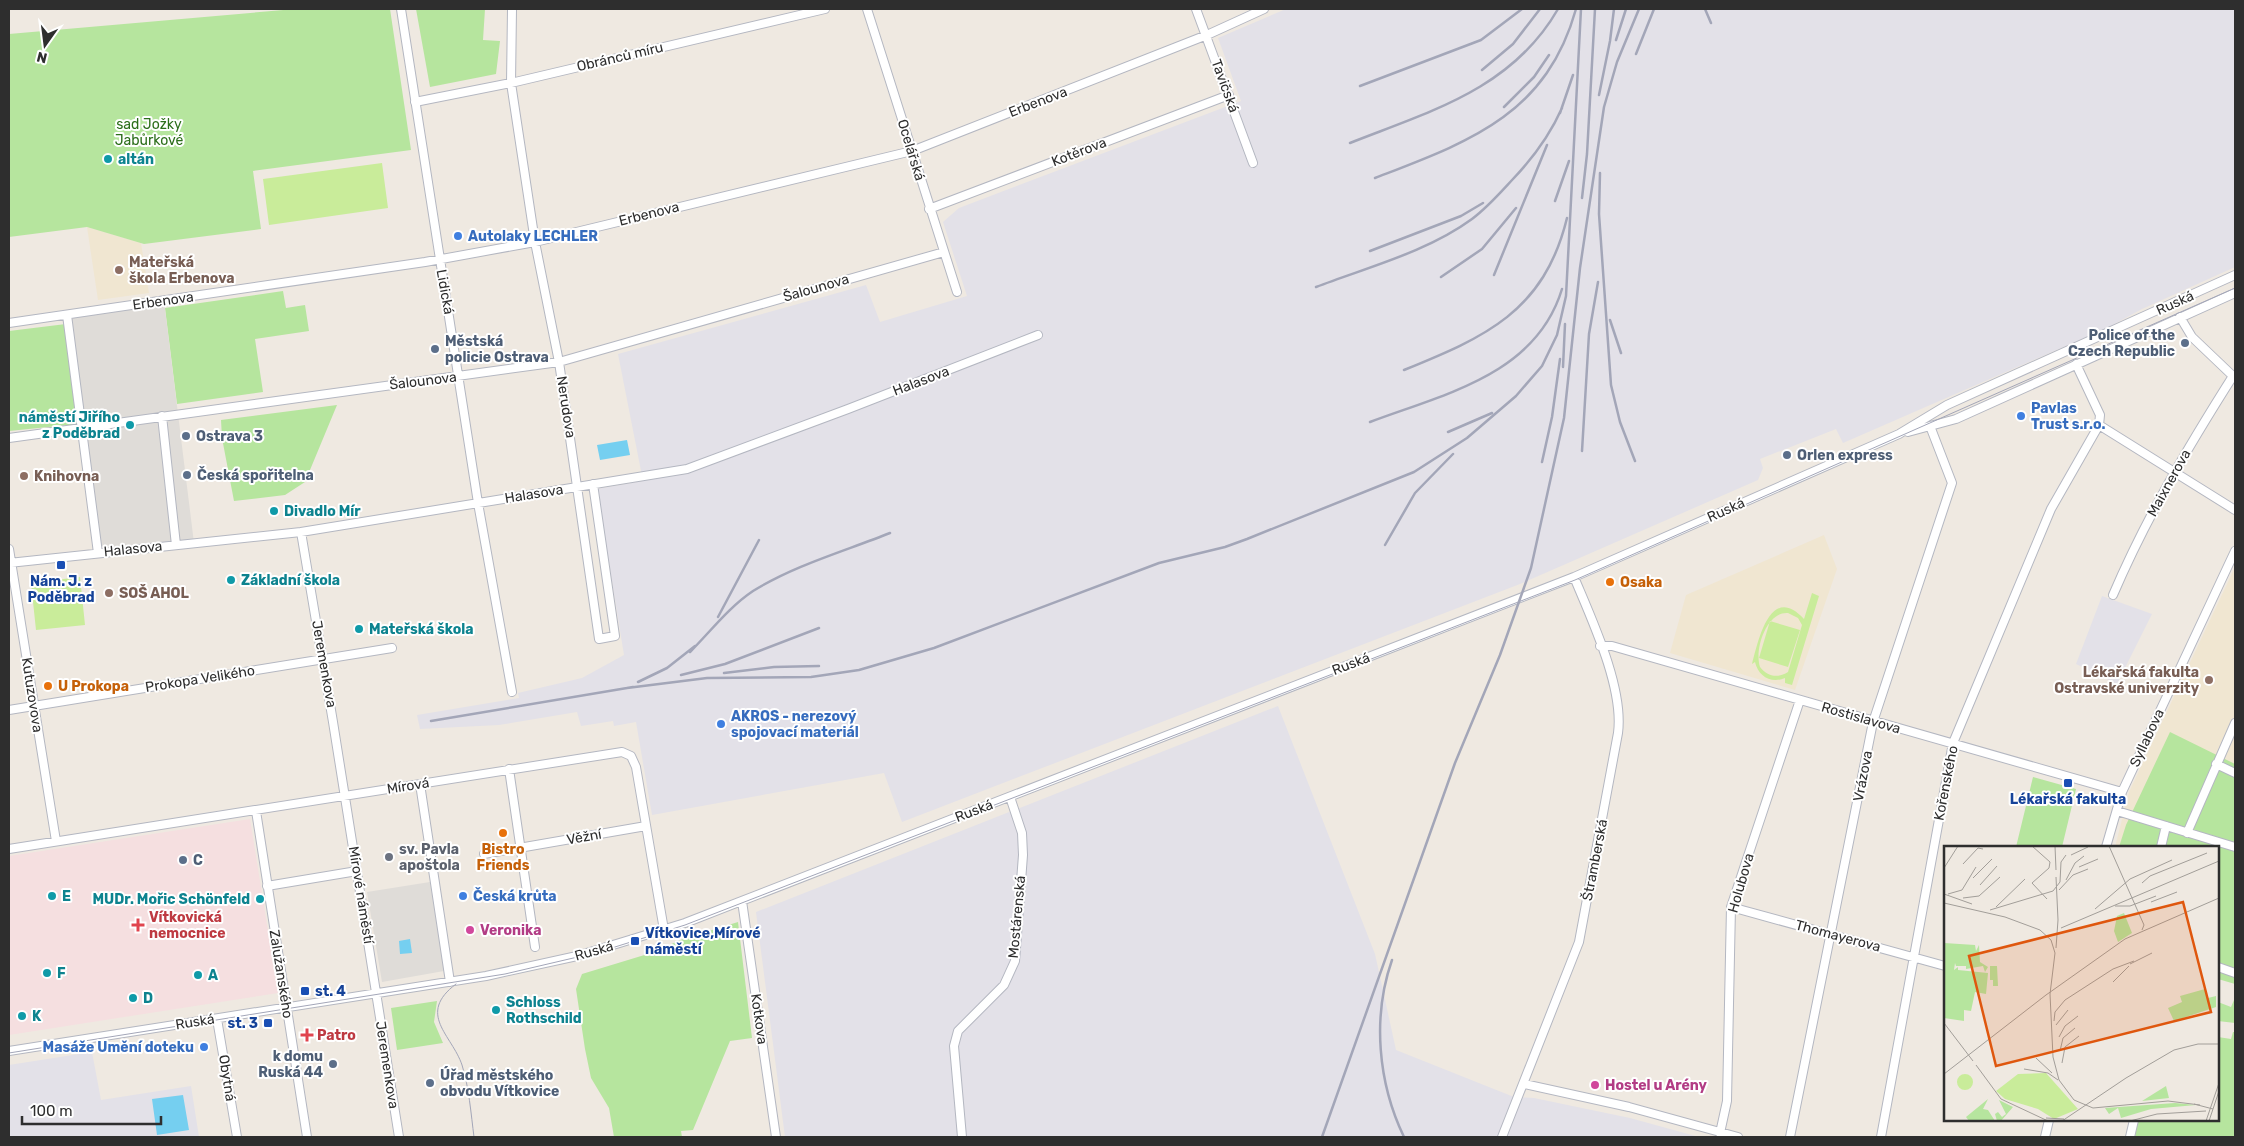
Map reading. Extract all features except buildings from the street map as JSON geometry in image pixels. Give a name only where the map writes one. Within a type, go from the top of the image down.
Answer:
[{"type":"street","name":"Lidická","points":[[401,9],[460,377],[478,504],[512,692]]},
{"type":"street","name":"Nerudova","points":[[512,9],[511,83],[535,242],[559,362],[599,639],[615,636],[593,484]]},
{"type":"street","name":"Obránců míru","points":[[415,102],[511,83],[824,9]]},
{"type":"street","name":"Ocelářská","points":[[867,9],[929,210],[957,292]]},
{"type":"street","name":"Tavičská","points":[[1196,9],[1253,163]]},
{"type":"street","name":"Erbenova","points":[[9,323],[425,262],[535,242],[912,151],[1207,35],[1264,9]]},
{"type":"street","name":"Kotěrova","points":[[929,210],[1229,95]]},
{"type":"street","name":"Šalounova","points":[[9,438],[559,362],[944,252]]},
{"type":"street","name":"Ruská","points":[[9,1051],[450,982],[569,958],[664,930],[1574,577],[1899,434],[1947,405],[2235,275]]},
{"type":"street","name":"Ruská","points":[[1899,434],[1956,419],[2235,293]]},
{"type":"street","points":[[67,315],[98,553]]},
{"type":"street","points":[[2180,317],[2192,337],[2234,377]]},
{"type":"street","name":"Halasova","points":[[10,563],[301,532],[687,469],[1038,335]]},
{"type":"street","points":[[2076,364],[2100,415],[2099,425],[2235,510]]},
{"type":"street","name":"Maixnerova","points":[[2113,595],[2129,557],[2174,472],[2211,410],[2234,377]]},
{"type":"street","points":[[162,416],[176,545]]},
{"type":"street","name":"Kořenského","points":[[1881,1137],[1953,743],[2051,509],[2099,425]]},
{"type":"street","name":"Vrázova","points":[[1790,1137],[1873,722],[1952,482],[1930,426]]},
{"type":"street","name":"Jeremenkova","points":[[301,532],[345,796]]},
{"type":"street","name":"Kutuzovova","points":[[9,549],[56,841]]},
{"type":"street","name":"Syllabova","points":[[2106,846],[2122,792],[2235,551]]},
{"type":"street","name":"Štramberská","points":[[1502,1137],[1579,942],[1618,733],[1618,696],[1574,577]]},
{"type":"street","name":"Rostislavova","points":[[1600,646],[1612,646],[2122,792]]},
{"type":"street","name":"Prokopa Velikého","points":[[9,710],[392,648]]},
{"type":"street","name":"Holubova","points":[[1720,1132],[1727,1102],[1731,907],[1800,700]]},
{"type":"street","points":[[2187,833],[2235,723]]},
{"type":"street","name":"Mírová","points":[[9,848],[618,752],[626,753],[635,762],[664,930]]},
{"type":"street","points":[[2216,764],[2235,773]]},
{"type":"street","points":[[509,769],[535,947]]},
{"type":"street","points":[[420,784],[450,982]]},
{"type":"street","name":"Mírové náměstí","points":[[345,796],[376,994]]},
{"type":"street","name":"Mostárenská","points":[[962,1137],[954,1046],[958,1031],[1004,985],[1015,961],[1023,855],[1022,833],[1010,797]]},
{"type":"street","name":"Zalužanského","points":[[256,810],[307,1137]]},
{"type":"street","points":[[2117,811],[2235,847]]},
{"type":"street","name":"Věžní","points":[[484,854],[646,826]]},
{"type":"street","points":[[2161,846],[2166,826]]},
{"type":"street","points":[[267,886],[357,871]]},
{"type":"street","name":"Kotkova","points":[[742,901],[776,1137]]},
{"type":"street","name":"Thomayerova","points":[[1731,907],[1944,966]]},
{"type":"street","points":[[2219,967],[2235,973]]},
{"type":"street","name":"Jeremenkova","points":[[376,994],[399,1137]]},
{"type":"street","name":"Obytná","points":[[217,1019],[237,1137]]},
{"type":"street","points":[[1524,1084],[1612,1103],[1738,1137]]},
{"type":"street","points":[[2045,1137],[2049,1121]]},
{"type":"street","points":[[2130,1137],[2134,1121]]},
{"type":"shaded area","points":[[1286,9],[2235,9],[2235,267],[2142,309],[2107,328],[1843,443],[1836,429],[1760,459],[1763,468],[1758,480],[1520,584],[902,822],[884,773],[652,815],[636,722],[614,726],[613,721],[581,726],[577,712],[499,725],[420,729],[417,715],[519,698],[518,693],[582,678],[624,655],[597,489],[643,481],[618,354],[866,285],[880,322],[967,296],[943,222],[959,208],[1241,101],[1218,38]]},
{"type":"shaded area","name":"Mateřská škola Erbenova","points":[[87,227],[141,243],[149,293],[98,300]]},
{"type":"shaded area","name":"náměstí Jiřího z Poděbrad","points":[[164,301],[194,543],[98,553],[67,315]]},
{"type":"shaded area","points":[[1824,535],[1837,569],[1795,690],[1670,653],[1686,595]]},
{"type":"shaded area","name":"Lékařská fakulta Ostravské univerzity","points":[[2235,567],[2235,974],[2219,846],[2115,846],[2129,792]]},
{"type":"shaded area","points":[[2102,596],[2152,614],[2117,684],[2076,664]]},
{"type":"shaded area","points":[[1278,706],[1375,954],[1396,1050],[1514,1097],[1534,1098],[1630,1118],[1699,1137],[785,1137],[756,912]]},
{"type":"shaded area","name":"Vítkovická nemocnice","points":[[250,819],[278,993],[9,1035],[9,856]]},
{"type":"shaded area","points":[[430,882],[444,971],[382,982],[367,892]]},
{"type":"shaded area","points":[[92,1052],[101,1100],[191,1086],[199,1137],[9,1137],[9,1065]]},
{"type":"green space","name":"sad Jožky Jabůrkové","points":[[295,9],[390,9],[411,150],[253,171],[261,229],[144,244],[87,227],[9,237],[9,34]]},
{"type":"green space","points":[[416,9],[485,9],[483,40],[500,41],[496,74],[430,87]]},
{"type":"green space","points":[[382,163],[388,208],[269,225],[263,179]]},
{"type":"green space","points":[[283,291],[286,308],[305,305],[309,331],[255,339],[263,392],[177,404],[165,308]]},
{"type":"green space","points":[[66,324],[78,424],[9,431],[9,331]]},
{"type":"green space","points":[[337,405],[305,482],[285,495],[234,501],[222,438],[221,420]]},
{"type":"green space","points":[[80,577],[85,625],[36,630],[31,583]]},
{"type":"green space","points":[[1812,593],[1819,596],[1792,685],[1785,683],[1785,678],[1775,680],[1766,678],[1759,671],[1755,662],[1752,664],[1762,630],[1768,619],[1774,611],[1782,607],[1792,609],[1804,619]],"holes":[[[1788,613],[1798,618],[1802,625],[1788,672],[1776,676],[1766,673],[1760,667],[1759,651],[1768,624],[1781,614]]]},
{"type":"green space","points":[[1770,621],[1800,630],[1788,667],[1759,658]]},
{"type":"green space","points":[[2170,732],[2235,764],[2235,984],[2219,979],[2219,846],[2119,846],[2126,825]]},
{"type":"green space","points":[[2033,777],[2076,789],[2062,846],[2016,846]]},
{"type":"green space","points":[[738,922],[752,1038],[730,1041],[693,1130],[681,1131],[682,1137],[614,1137],[609,1108],[591,1078],[585,1049],[576,989],[582,974],[651,953],[683,939]]},
{"type":"green space","points":[[2234,1000],[2235,1023],[2219,1021],[2219,1002],[2231,1007]]},
{"type":"green space","points":[[437,1001],[434,1022],[443,1043],[397,1050],[391,1008]]},
{"type":"green space","points":[[2233,1032],[2235,1032],[2235,1137],[2135,1137],[2138,1121],[2219,1121],[2219,1037],[2231,1039]]},
{"type":"water","points":[[627,440],[630,455],[600,460],[597,445]]},
{"type":"water","points":[[410,939],[412,953],[400,954],[399,941]]},
{"type":"water","points":[[183,1095],[189,1130],[157,1135],[152,1099]]},
{"type":"tram line","points":[[9,1053],[505,974],[599,952],[685,925],[1575,580],[2235,288]]},
{"type":"tram line","points":[[456,984],[444,995],[439,1005],[438,1015],[440,1024],[462,1065],[468,1091],[474,1137]]},
{"type":"railway","points":[[1360,86],[1481,40],[1522,9]]},
{"type":"railway","points":[[1482,70],[1513,44],[1540,9]]},
{"type":"railway","points":[[1350,143],[1439,108],[1493,78],[1517,59],[1539,36],[1558,9]]},
{"type":"railway","points":[[1375,178],[1472,137],[1499,120],[1524,100],[1545,75],[1563,46],[1576,9]]},
{"type":"railway","points":[[627,688],[707,678],[811,677],[859,670],[934,648],[1159,563],[1225,547],[1247,539],[1414,472],[1467,438],[1516,396],[1542,366],[1557,335],[1566,296],[1581,9]]},
{"type":"railway","points":[[1582,198],[1587,154],[1595,9]]},
{"type":"railway","points":[[1599,95],[1610,41],[1614,9]]},
{"type":"railway","points":[[1616,40],[1626,9]]},
{"type":"railway","points":[[1322,1137],[1455,763],[1500,655],[1531,568],[1564,418],[1580,268],[1604,107],[1617,62],[1639,9]]},
{"type":"railway","points":[[1636,54],[1654,9]]},
{"type":"railway","points":[[1705,9],[1711,23]]},
{"type":"railway","points":[[1504,107],[1534,77],[1549,55]]},
{"type":"railway","points":[[1560,113],[1573,75]]},
{"type":"railway","points":[[1316,287],[1417,250],[1455,231],[1472,219],[1494,200],[1528,162],[1547,137],[1562,108]]},
{"type":"railway","points":[[1494,275],[1547,145]]},
{"type":"railway","points":[[1555,201],[1569,161]]},
{"type":"railway","points":[[1600,173],[1599,214],[1611,385],[1620,422],[1635,461]]},
{"type":"railway","points":[[1370,251],[1461,216],[1483,203]]},
{"type":"railway","points":[[1441,277],[1482,249],[1516,208]]},
{"type":"railway","points":[[1404,370],[1460,346],[1485,332],[1507,317],[1527,299],[1543,277],[1557,250],[1567,218]]},
{"type":"railway","points":[[1582,451],[1589,334],[1598,282]]},
{"type":"railway","points":[[1370,422],[1456,390],[1484,377],[1509,361],[1531,342],[1549,318],[1562,289]]},
{"type":"railway","points":[[1610,320],[1621,353]]},
{"type":"railway","points":[[1563,367],[1565,324]]},
{"type":"railway","points":[[1542,462],[1552,417],[1560,359]]},
{"type":"railway","points":[[1448,432],[1492,413]]},
{"type":"railway","points":[[1385,545],[1415,493],[1453,454]]},
{"type":"railway","points":[[690,652],[728,612],[753,591],[803,566],[890,533]]},
{"type":"railway","points":[[718,617],[759,540]]},
{"type":"railway","points":[[681,675],[725,664],[819,628]]},
{"type":"railway","points":[[638,682],[667,668],[695,646]]},
{"type":"railway","points":[[724,673],[774,667],[819,666]]},
{"type":"railway","points":[[431,721],[633,687]]},
{"type":"railway","points":[[1392,960],[1382,1004],[1381,1050],[1388,1095],[1404,1137]]},
{"type":"place","name":"altán","points":[[108,159]]},
{"type":"place","name":"Autolaky LECHLER","points":[[458,236]]},
{"type":"place","name":"Mateřská škola Erbenova","points":[[119,270]]},
{"type":"place","name":"Police of the Czech Republic","points":[[2185,343]]},
{"type":"place","name":"Městská policie Ostrava","points":[[435,349]]},
{"type":"place","name":"Pavlas Trust s.r.o.","points":[[2021,416]]},
{"type":"place","name":"náměstí Jiřího z Poděbrad","points":[[130,425]]},
{"type":"place","name":"Ostrava 3","points":[[186,436]]},
{"type":"place","name":"Orlen express","points":[[1787,455]]},
{"type":"place","name":"Česká spořitelna","points":[[187,475]]},
{"type":"place","name":"Knihovna","points":[[24,476]]},
{"type":"place","name":"Divadlo Mír","points":[[274,511]]},
{"type":"place","name":"Nám. J. z Poděbrad","points":[[61,565]]},
{"type":"place","name":"Základní škola","points":[[231,580]]},
{"type":"place","name":"Osaka","points":[[1610,582]]},
{"type":"place","name":"SOŠ AHOL","points":[[109,593]]},
{"type":"place","name":"Mateřská škola","points":[[359,629]]},
{"type":"place","name":"Lékařská fakulta Ostravské univerzity","points":[[2209,680]]},
{"type":"place","name":"U Prokopa","points":[[48,686]]},
{"type":"place","name":"AKROS - nerezový spojovací materiál","points":[[721,724]]},
{"type":"place","name":"Lékařská fakulta","points":[[2068,783]]},
{"type":"place","name":"Bistro Friends","points":[[503,833]]},
{"type":"place","name":"sv. Pavla apoštola","points":[[389,857]]},
{"type":"place","name":"C","points":[[183,860]]},
{"type":"place","name":"E","points":[[52,896]]},
{"type":"place","name":"Česká krůta","points":[[463,896]]},
{"type":"place","name":"MUDr. Mořic Schönfeld","points":[[260,899]]},
{"type":"place","name":"Vítkovická nemocnice","points":[[138,925]]},
{"type":"place","name":"Veronika","points":[[470,930]]},
{"type":"place","name":"Vítkovice,Mírové náměstí","points":[[635,941]]},
{"type":"place","name":"F","points":[[47,973]]},
{"type":"place","name":"A","points":[[198,975]]},
{"type":"place","name":"st. 4","points":[[305,991]]},
{"type":"place","name":"D","points":[[133,998]]},
{"type":"place","name":"Schloss Rothschild","points":[[496,1010]]},
{"type":"place","name":"K","points":[[22,1016]]},
{"type":"place","name":"st. 3","points":[[268,1023]]},
{"type":"place","name":"Patro","points":[[307,1035]]},
{"type":"place","name":"Masáže Umění doteku","points":[[204,1047]]},
{"type":"place","name":"k domu Ruská 44","points":[[333,1064]]},
{"type":"place","name":"Úřad městského obvodu Vítkovice","points":[[430,1083]]},
{"type":"place","name":"Hostel u Arény","points":[[1595,1085]]}]
